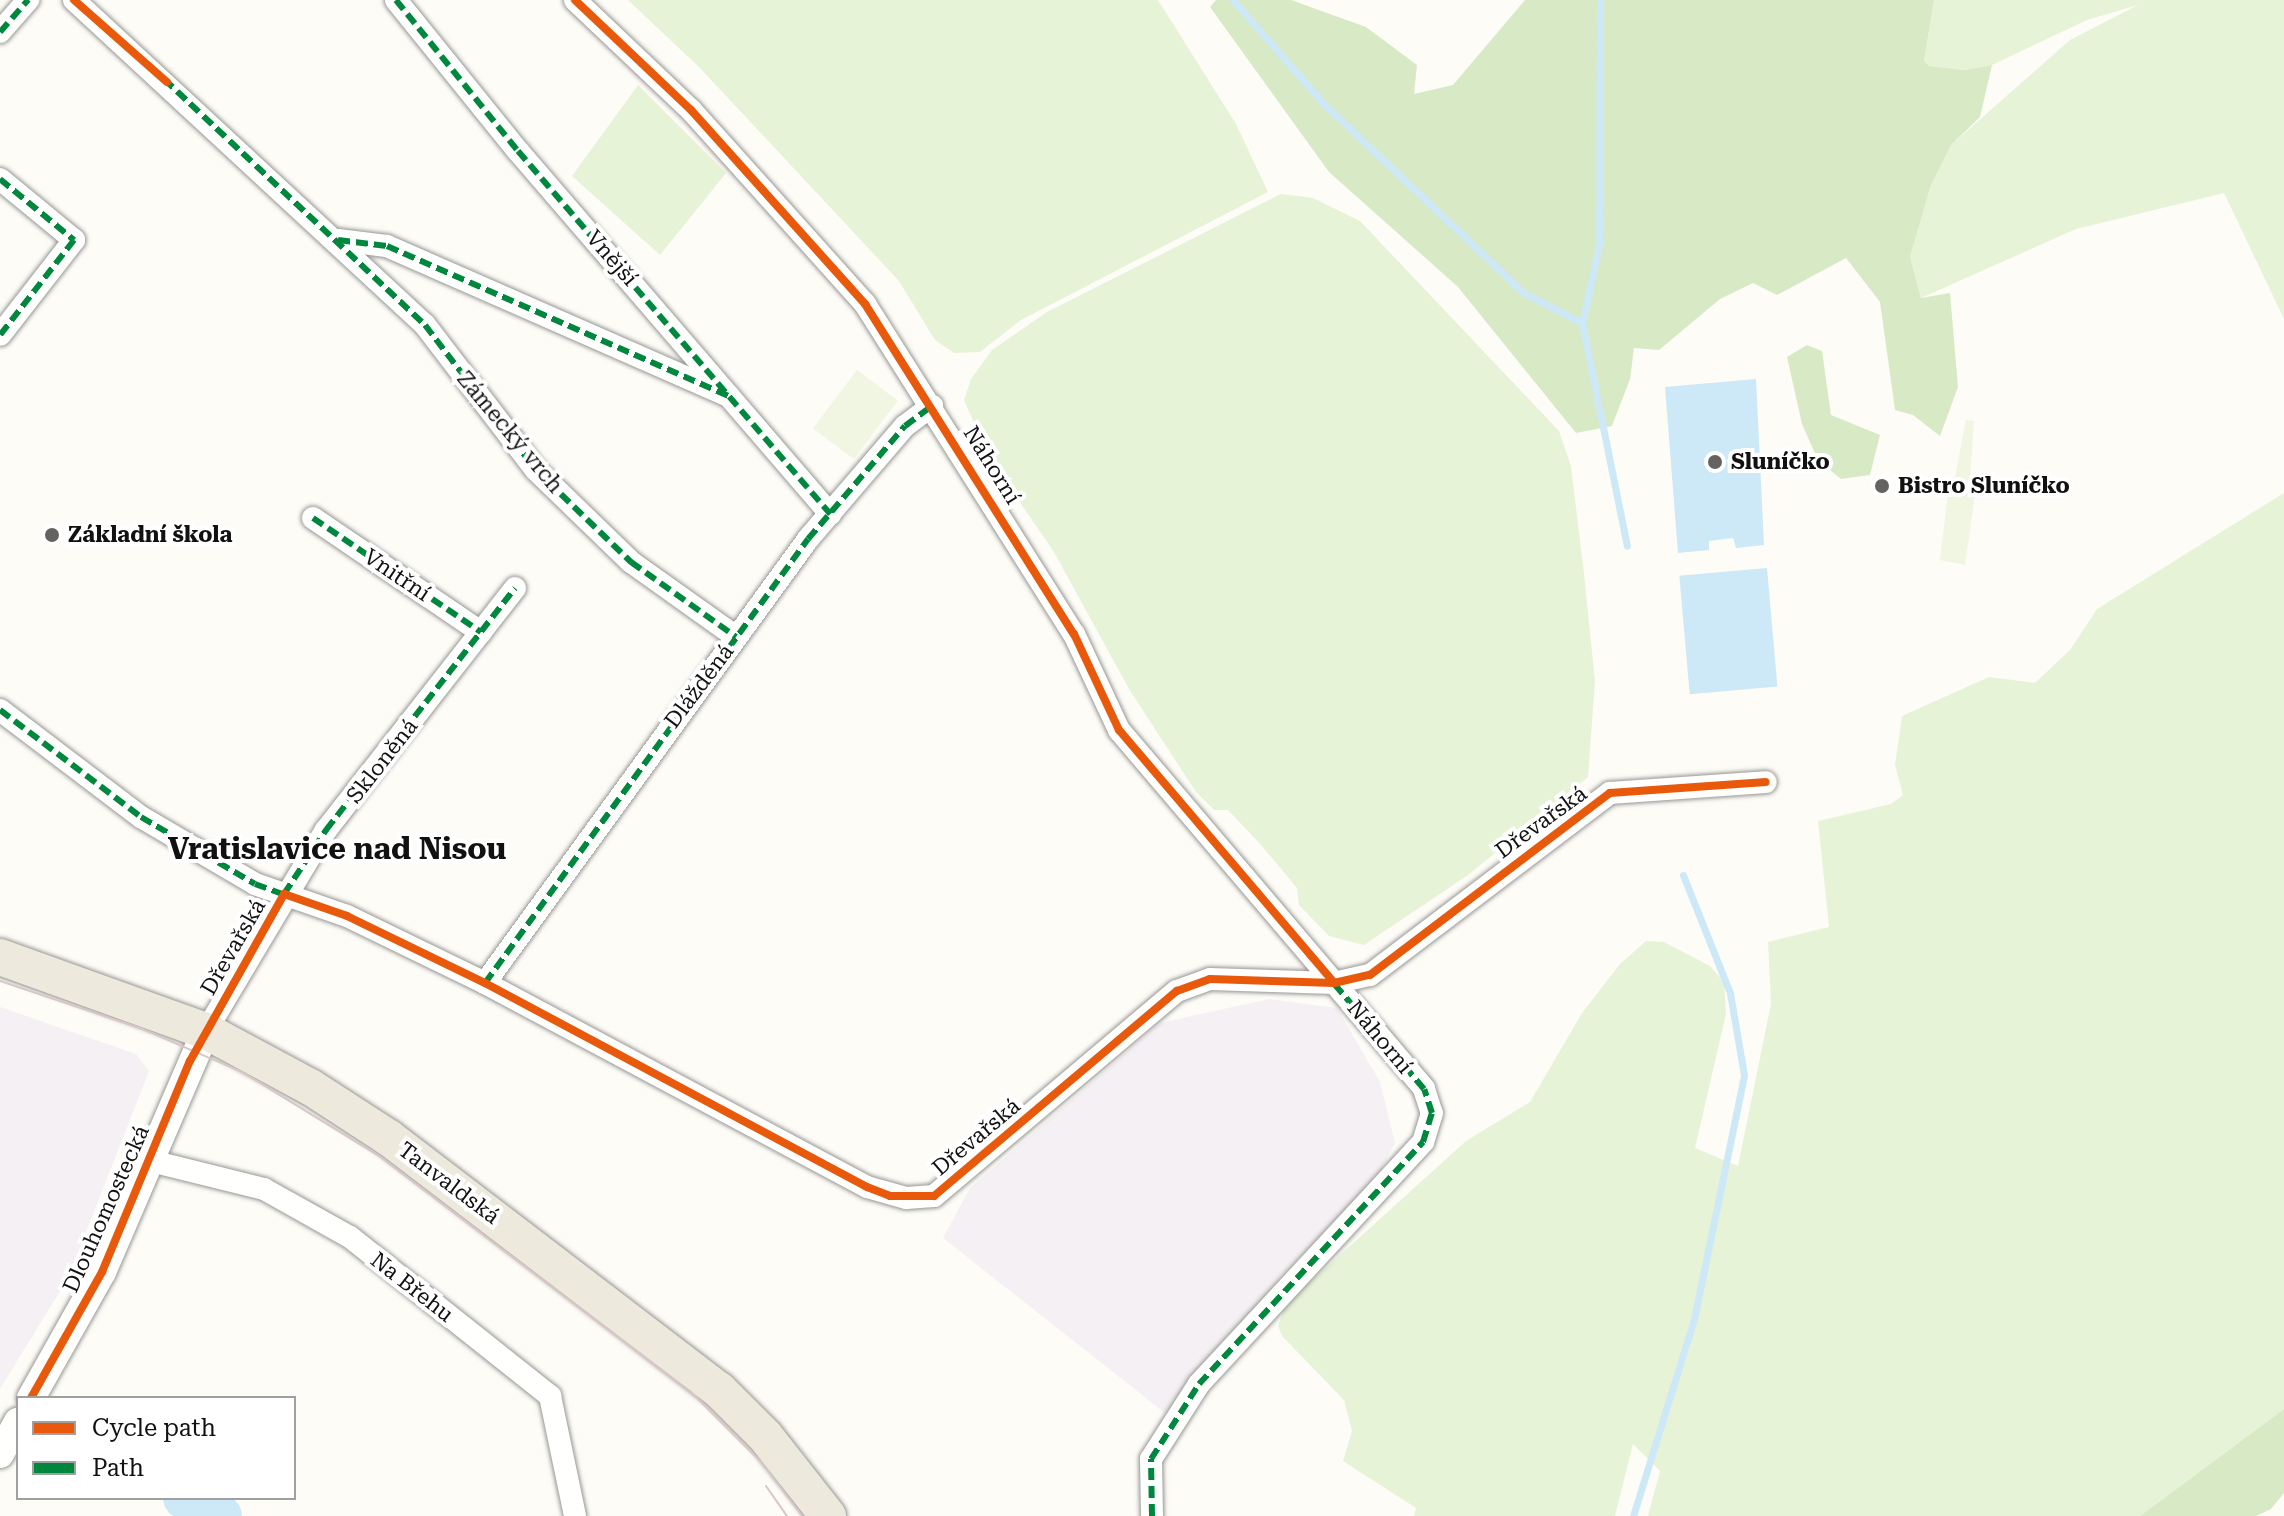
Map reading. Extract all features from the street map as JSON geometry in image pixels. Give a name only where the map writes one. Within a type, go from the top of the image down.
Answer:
[{"type":"main road","name":"Tanvaldská","points":[[0,957],[206,1031],[312,1088],[389,1138],[670,1349],[765,1436],[828,1516]]},
{"type":"street","points":[[0,32],[28,0]]},
{"type":"street","name":"Zámecký vrch","points":[[74,0],[338,240],[425,325],[535,469],[631,562],[736,637]]},
{"type":"street","name":"Vnější","points":[[396,0],[518,151],[736,400],[830,514]]},
{"type":"street","name":"Náhorní","points":[[575,0],[691,110],[865,304],[1074,634],[1119,730],[1424,1089],[1432,1113],[1423,1142],[1199,1384],[1151,1459],[1152,1516]]},
{"type":"street","points":[[0,179],[74,240],[0,335]]},
{"type":"street","points":[[338,240],[387,246],[736,400]]},
{"type":"street","name":"Dlážděná","points":[[485,983],[736,637],[830,514],[905,426],[932,406]]},
{"type":"street","name":"Vnitřní","points":[[313,518],[481,632]]},
{"type":"street","name":"Skloněná","points":[[284,894],[326,830],[515,588]]},
{"type":"street","points":[[0,710],[141,817],[255,884],[284,894]]},
{"type":"street","name":"Dřevařská","points":[[206,1031],[284,894],[347,916],[485,983],[867,1187],[906,1198],[934,1196],[1177,991],[1210,979],[1334,983],[1370,975],[1610,793],[1766,782]]},
{"type":"street","name":"Dlouhomostecká","points":[[32,1396],[102,1272],[147,1160],[206,1031]]},
{"type":"street","name":"Na Břehu","points":[[147,1160],[264,1189],[350,1237],[550,1396],[575,1516]]},
{"type":"street","points":[[0,1454],[16,1426]]},
{"type":"shaded area","points":[[1269,999],[1337,1008],[1380,1082],[1395,1143],[1372,1186],[1285,1272],[1165,1413],[943,1238],[970,1188],[1160,1023]]},
{"type":"shaded area","points":[[0,1007],[136,1054],[149,1071],[68,1278],[0,1389]]},
{"type":"green space","points":[[628,0],[1158,0],[1236,124],[1268,192],[1021,320],[980,352],[954,353],[935,340],[899,281],[700,68]]},
{"type":"green space","points":[[1216,0],[1291,0],[1366,27],[1417,65],[1414,94],[1453,85],[1525,0],[1934,0],[1924,61],[1929,66],[1965,70],[1992,65],[1980,117],[1951,145],[1931,185],[1910,257],[1921,298],[1950,293],[1958,387],[1940,436],[1913,415],[1895,410],[1880,302],[1846,258],[1777,295],[1753,283],[1720,299],[1659,350],[1634,348],[1630,379],[1612,426],[1576,433],[1458,287],[1329,172],[1210,7]]},
{"type":"green space","points":[[1934,0],[2284,0],[2284,319],[2224,193],[2076,229],[1921,298],[1910,257],[1931,185],[1951,145],[2070,40],[2138,5],[2087,20],[1992,65],[1965,70],[1929,66],[1924,61]]},
{"type":"green space","points":[[638,85],[726,173],[660,255],[572,176]]},
{"type":"green space","points":[[1281,194],[1313,198],[1360,221],[1559,431],[1571,466],[1584,574],[1595,681],[1588,777],[1468,875],[1364,945],[1329,936],[1299,905],[1297,888],[1262,846],[1228,810],[1214,810],[1196,792],[1129,689],[1054,552],[989,457],[964,400],[971,379],[992,350],[1047,312]]},
{"type":"green space","points":[[1807,345],[1822,351],[1831,415],[1880,435],[1870,475],[1841,479],[1818,460],[1802,424],[1787,357]]},
{"type":"green space","points":[[857,370],[898,401],[854,459],[813,428]]},
{"type":"green space","points":[[1966,420],[1974,421],[1970,479],[1977,480],[1965,565],[1940,560],[1950,477],[1955,477]]},
{"type":"green space","points":[[2284,493],[2284,1409],[2140,1516],[1648,1516],[1660,1471],[1633,1444],[1615,1516],[1414,1516],[1416,1508],[1343,1461],[1352,1431],[1344,1400],[1282,1336],[1278,1326],[1286,1304],[1466,1141],[1530,1102],[1582,1013],[1620,964],[1646,941],[1664,942],[1710,966],[1724,982],[1726,1014],[1695,1148],[1738,1166],[1771,1004],[1768,942],[1829,927],[1818,821],[1891,804],[1903,795],[1895,765],[1902,716],[1989,677],[2035,683],[2070,650],[2097,609]]},
{"type":"green space","points":[[2284,1409],[2284,1493],[2271,1509],[2256,1516],[2140,1516]]},
{"type":"water","name":"Sluníčko","points":[[1756,379],[1764,545],[1736,548],[1733,538],[1709,541],[1709,550],[1678,553],[1665,387]]},
{"type":"water","points":[[1767,568],[1777,687],[1690,694],[1679,576]]},
{"type":"waterway","points":[[1233,0],[1324,104],[1524,293],[1582,323]]},
{"type":"waterway","points":[[1600,0],[1599,245],[1582,323],[1627,546]]},
{"type":"waterway","points":[[1633,1516],[1694,1319],[1744,1075],[1730,993],[1683,875]]},
{"type":"waterway","points":[[188,1500],[221,1516]]},
{"type":"tram line","points":[[0,981],[140,1028],[242,1072],[379,1156],[690,1391],[763,1464],[802,1516]]},
{"type":"tram line","points":[[766,1486],[787,1516]]},
{"type":"marked path","points":[[0,32],[28,0]]},
{"type":"marked path","points":[[396,0],[518,151],[830,514]]},
{"type":"marked path","points":[[164,79],[425,325],[535,469],[631,562],[736,637]]},
{"type":"marked path","points":[[0,179],[74,240],[0,335]]},
{"type":"marked path","points":[[338,240],[387,246],[733,398]]},
{"type":"marked path","points":[[485,983],[808,539],[905,426],[932,406]]},
{"type":"marked path","points":[[313,518],[481,632]]},
{"type":"marked path","points":[[284,894],[326,830],[515,588]]},
{"type":"marked path","points":[[0,710],[141,817],[255,884],[288,896]]},
{"type":"marked path","points":[[1152,1516],[1151,1459],[1199,1384],[1423,1142],[1432,1113],[1424,1089],[1330,979]]},
{"type":"cycle path","points":[[74,0],[167,82]]},
{"type":"cycle path","points":[[575,0],[691,110],[865,304],[1074,634],[1119,730],[1334,983]]},
{"type":"cycle path","points":[[32,1396],[102,1272],[190,1061],[284,894],[347,916],[485,983],[867,1187],[890,1196],[934,1196],[1177,991],[1210,979],[1334,983],[1370,975],[1610,793],[1766,782]]},
{"type":"place","name":"Sluníčko","points":[[1715,462]]},
{"type":"place","name":"Bistro Sluníčko","points":[[1882,486]]},
{"type":"place","name":"Základní škola","points":[[52,535]]},
{"type":"district","name":"Vratislavice nad Nisou","points":[[337,849]]}]
